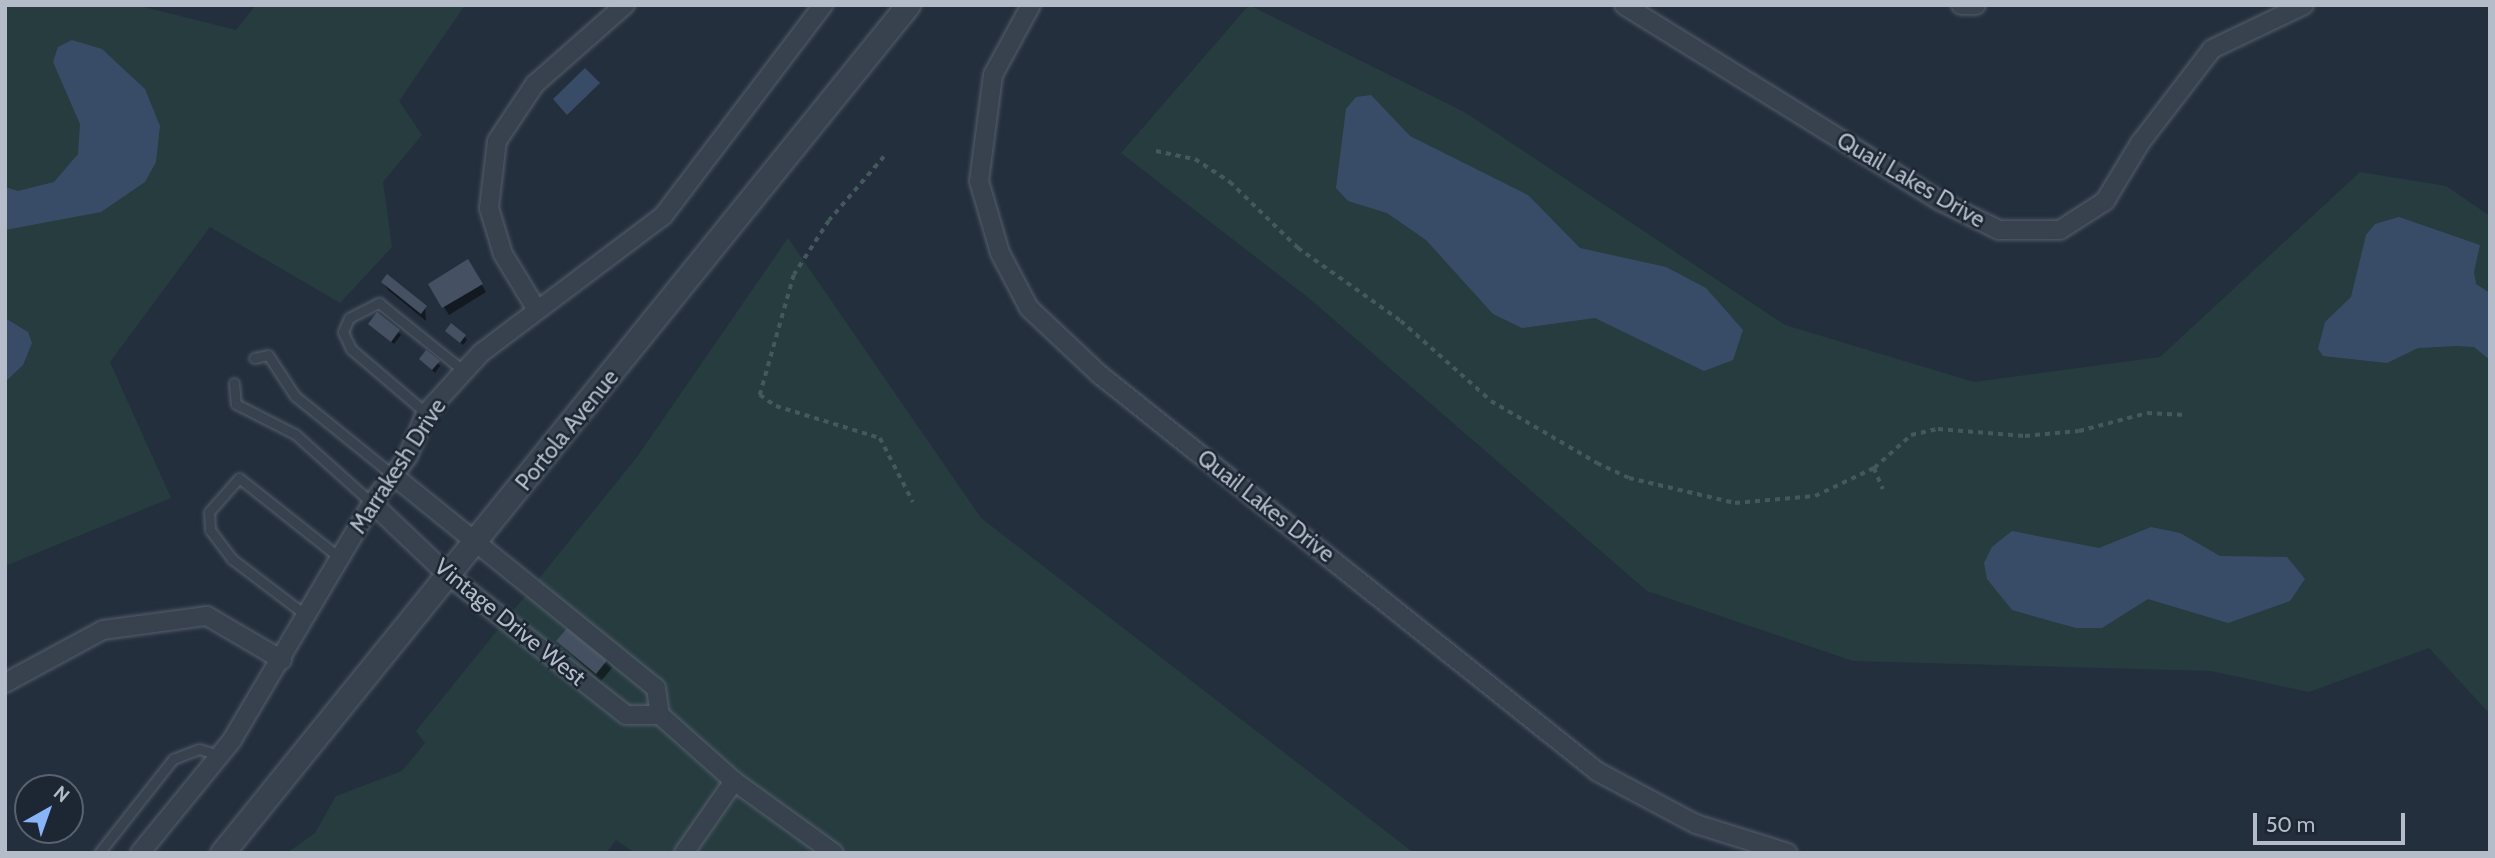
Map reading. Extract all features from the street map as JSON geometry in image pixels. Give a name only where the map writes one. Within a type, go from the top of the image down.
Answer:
[{"type":"street","points":[[537,310],[503,254],[489,208],[497,141],[535,84],[625,5]]},
{"type":"street","name":"Marrakesh Drive","points":[[141,853],[219,755],[282,660],[372,503],[394,476],[426,413],[464,371],[537,310],[663,216],[823,5]]},
{"type":"street","name":"Portola Avenue","points":[[222,853],[476,544],[908,5]]},
{"type":"street","name":"Quail Lakes Drive","points":[[1031,5],[993,75],[979,169],[987,219],[1029,309],[1099,374],[1598,772],[1696,824],[1788,853]]},
{"type":"street","name":"Quail Lakes Drive","points":[[1624,5],[1940,201],[1999,230],[2060,230],[2105,201],[2140,143],[2212,49],[2304,5]]},
{"type":"street","points":[[1961,5],[1976,5]]},
{"type":"street","name":"Vintage Drive West","points":[[372,503],[449,576],[626,715],[660,715],[656,688],[394,476]]},
{"type":"street","points":[[5,683],[103,630],[207,616],[282,660]]},
{"type":"street","points":[[660,715],[734,781],[834,853]]},
{"type":"street","points":[[684,853],[734,781]]},
{"type":"lane","points":[[426,413],[351,349],[343,332],[349,318],[379,303],[464,371]]},
{"type":"lane","points":[[254,358],[268,355],[295,396],[394,476]]},
{"type":"lane","points":[[234,383],[236,404],[296,434],[372,503]]},
{"type":"lane","points":[[307,616],[232,559],[210,530],[209,512],[239,478],[340,558]]},
{"type":"lane","points":[[99,853],[173,759],[199,749],[219,755]]},
{"type":"path","points":[[1156,151],[1195,159],[1230,181],[1298,247],[1401,321],[1491,401],[1629,478],[1735,503],[1775,504],[1815,496],[1874,468],[1912,435],[1938,429],[2025,436],[2147,413],[2186,415]]},
{"type":"path","points":[[884,157],[829,221],[794,275],[761,394],[776,406],[880,438],[913,502]]},
{"type":"path","points":[[1874,468],[1883,489]]},
{"type":"green space","points":[[5,5],[136,5],[236,30],[256,5],[465,5],[399,101],[422,135],[383,182],[392,247],[340,303],[210,227],[110,362],[171,498],[5,566]]},
{"type":"green space","points":[[1249,5],[1466,113],[1785,325],[1974,382],[2160,357],[2360,172],[2446,186],[2490,216],[2490,714],[2429,648],[2309,692],[2211,671],[1853,661],[1647,591],[1310,299],[1121,153]]},
{"type":"green space","points":[[788,238],[981,518],[1414,853],[635,853],[616,840],[606,853],[287,853],[315,833],[336,796],[402,771],[425,743],[416,731],[637,457]]},
{"type":"water","points":[[72,40],[102,49],[145,89],[160,126],[156,162],[145,182],[101,212],[5,230],[5,187],[18,191],[54,182],[78,154],[80,124],[53,62],[58,47]]},
{"type":"water","points":[[585,68],[600,83],[567,115],[553,99]]},
{"type":"water","points":[[1371,95],[1410,136],[1528,195],[1580,248],[1666,267],[1706,288],[1743,330],[1733,360],[1704,371],[1595,318],[1522,328],[1493,314],[1426,240],[1387,213],[1348,201],[1336,188],[1346,109],[1356,97]]},
{"type":"water","points":[[2399,217],[2480,245],[2474,272],[2476,284],[2490,293],[2490,360],[2474,347],[2418,348],[2387,363],[2323,356],[2318,349],[2325,322],[2351,297],[2366,235],[2375,224]]},
{"type":"water","points":[[5,318],[28,332],[32,343],[23,365],[5,382]]},
{"type":"water","points":[[2151,527],[2180,533],[2220,556],[2287,557],[2305,579],[2290,601],[2228,623],[2148,599],[2102,628],[2076,628],[2012,610],[1987,579],[1984,563],[1992,547],[2012,531],[2099,548]]},
{"type":"building","points":[[468,259],[483,284],[442,308],[428,284]]},
{"type":"building","points":[[387,274],[427,306],[421,314],[381,282]]},
{"type":"building","points":[[377,312],[400,330],[391,342],[368,324]]},
{"type":"building","points":[[451,323],[466,335],[460,343],[445,331]]},
{"type":"building","points":[[426,350],[440,361],[432,370],[419,359]]},
{"type":"building","points":[[569,626],[609,658],[596,674],[556,641]]}]
